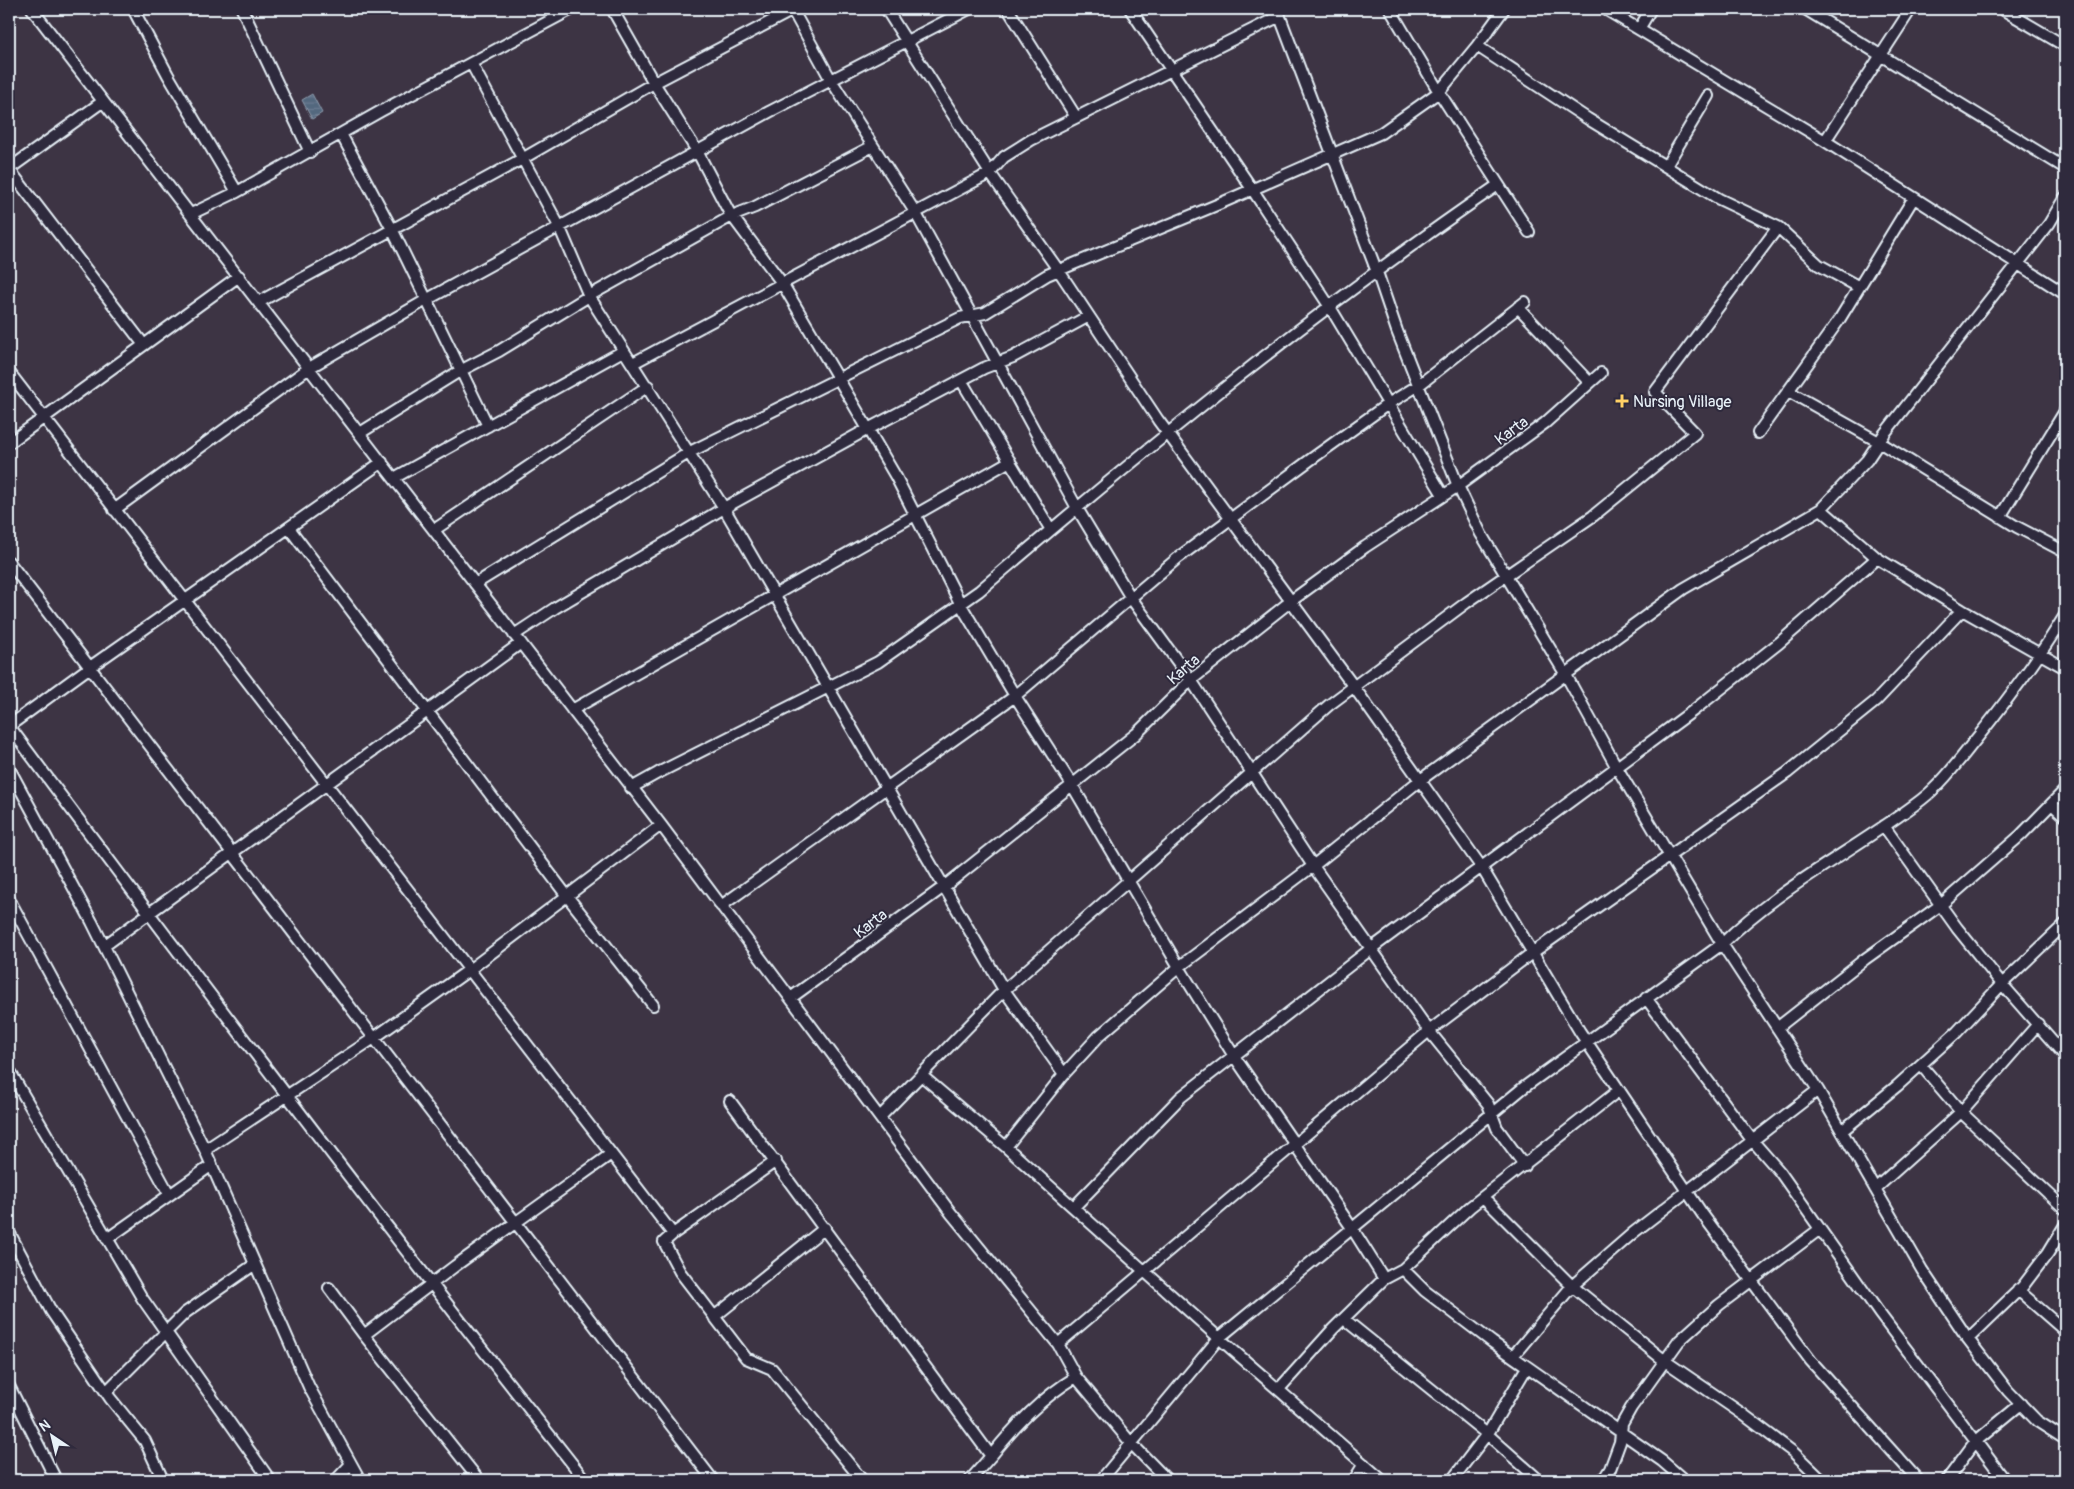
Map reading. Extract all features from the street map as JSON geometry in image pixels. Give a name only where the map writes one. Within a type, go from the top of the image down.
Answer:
[{"type":"street","points":[[32,9],[661,825],[952,1213],[1058,1344],[1076,1377],[1131,1443],[1167,1480]]},
{"type":"street","points":[[133,9],[168,75],[237,192]]},
{"type":"street","points":[[242,9],[310,152]]},
{"type":"street","points":[[191,214],[237,192],[572,9]]},
{"type":"street","points":[[612,9],[654,83],[697,151],[732,216],[782,283],[917,515],[961,605],[1015,696],[1072,785],[1179,967],[1234,1056],[1352,1228],[1384,1279]]},
{"type":"street","points":[[259,302],[522,159],[654,83],[793,9],[831,80],[915,212],[1078,508],[1131,598],[1191,680],[1313,866],[1429,1031],[1488,1104],[1496,1128],[1525,1166]]},
{"type":"street","points":[[886,9],[908,40],[990,173],[1169,434],[1354,687],[1482,868],[1586,1041],[1686,1192],[1811,1362],[1918,1480]]},
{"type":"street","points":[[114,510],[309,368],[559,226],[831,80],[969,9]]},
{"type":"street","points":[[1008,9],[1076,117]]},
{"type":"street","points":[[1130,9],[1330,308],[1443,495]]},
{"type":"street","points":[[1390,9],[1439,92],[1529,232]]},
{"type":"street","points":[[475,584],[690,452],[838,378],[960,318],[985,313],[1047,275],[1381,133],[1439,92],[1477,46],[1504,9]]},
{"type":"street","points":[[1605,9],[1825,141],[1913,199],[2065,294]]},
{"type":"street","points":[[1639,29],[1651,9]]},
{"type":"street","points":[[1805,9],[2065,168]]},
{"type":"street","points":[[1825,141],[1911,9]]},
{"type":"street","points":[[2002,9],[2065,46]]},
{"type":"street","points":[[633,364],[990,173],[1004,157],[1031,140],[1171,70],[1279,12],[1378,272],[1397,331],[1458,486],[1481,534],[1566,675],[1616,766],[1722,944],[1818,1090],[1922,1270],[1968,1339],[2021,1404],[2037,1420],[2065,1439]]},
{"type":"street","points":[[1477,46],[1719,199],[1778,227],[1819,265],[1859,287]]},
{"type":"street","points":[[471,63],[559,226],[590,296],[724,508],[773,596],[887,787],[1004,990],[1064,1074]]},
{"type":"street","points":[[1666,166],[1708,96]]},
{"type":"street","points":[[102,102],[9,169],[144,345]]},
{"type":"street","points":[[341,134],[428,299],[488,426]]},
{"type":"street","points":[[360,433],[461,370],[507,346],[590,296],[732,216],[755,207],[872,146]]},
{"type":"street","points":[[632,788],[658,772],[878,662],[961,605],[1262,358],[1378,272],[1406,248],[1498,185]]},
{"type":"street","points":[[1006,1146],[1064,1074],[1107,1030],[1179,967],[1313,866],[1419,780],[1683,589],[1821,510],[1867,460],[2016,264],[2049,224],[2065,197]]},
{"type":"street","points":[[1758,433],[1859,287],[1913,199]]},
{"type":"street","points":[[881,1116],[1004,990],[1251,773],[1354,687],[1466,603],[1593,516],[1695,433],[1655,392],[1778,227]]},
{"type":"street","points":[[9,443],[239,276]]},
{"type":"street","points":[[722,906],[1015,696],[1179,557],[1388,404],[1419,385],[1522,305],[1589,382]]},
{"type":"street","points":[[514,635],[555,608],[724,508],[868,429],[984,368],[999,364],[1088,316]]},
{"type":"street","points":[[394,478],[623,351]]},
{"type":"street","points":[[9,372],[672,1234]]},
{"type":"street","name":"Karta","points":[[792,998],[945,886],[1072,785],[1136,734],[1191,680],[1291,601],[1365,547],[1458,486],[1545,423],[1601,373]]},
{"type":"street","points":[[961,380],[1051,530]]},
{"type":"street","points":[[434,530],[648,386]]},
{"type":"street","points":[[1788,391],[1879,442],[2000,517],[2065,552]]},
{"type":"street","points":[[2000,517],[2065,411]]},
{"type":"street","points":[[572,710],[1010,461]]},
{"type":"street","points":[[382,462],[9,726],[430,1285],[585,1480]]},
{"type":"street","points":[[1821,510],[1877,558],[1962,610],[2042,653],[2065,668]]},
{"type":"street","points":[[289,528],[567,896],[653,1005]]},
{"type":"street","points":[[1074,1207],[1181,1097],[1372,948],[1694,710],[1772,648],[1877,558]]},
{"type":"street","points":[[9,562],[374,1038],[514,1224],[713,1480]]},
{"type":"street","points":[[1058,1344],[1146,1272],[1429,1031],[1532,953],[1787,773],[1876,701],[1962,610]]},
{"type":"street","points":[[1101,1480],[1219,1338],[1523,1088],[1722,944],[1733,933],[1801,881],[1922,799],[1950,772],[2042,653],[2065,615]]},
{"type":"street","points":[[104,946],[521,644]]},
{"type":"street","points":[[9,768],[104,946],[205,1150],[309,1387],[360,1480]]},
{"type":"street","points":[[1777,1028],[1865,958],[1942,904],[2052,805],[2065,790]]},
{"type":"street","points":[[2052,805],[2065,816]]},
{"type":"street","points":[[205,1150],[374,1038],[469,970],[661,825]]},
{"type":"street","points":[[1884,826],[1942,904],[1957,928],[2002,984],[2065,1056]]},
{"type":"street","points":[[9,899],[169,1194]]},
{"type":"street","points":[[1842,1131],[1921,1065],[1957,1032],[2002,984],[2065,924]]},
{"type":"street","points":[[1646,998],[1752,1140],[1780,1172],[1975,1442],[2005,1480]]},
{"type":"street","points":[[1875,1189],[1961,1112],[2038,1024]]},
{"type":"street","points":[[1921,1065],[1961,1112],[2065,1210]]},
{"type":"street","points":[[9,1070],[142,1298],[270,1480]]},
{"type":"street","points":[[921,1075],[1006,1146],[1219,1338],[1279,1388],[1382,1480]]},
{"type":"street","points":[[1513,1356],[1572,1286],[1633,1233],[1818,1090]]},
{"type":"street","points":[[1279,1388],[1384,1279],[1403,1269],[1483,1197],[1525,1166],[1618,1091]]},
{"type":"street","points":[[730,1100],[991,1456]]},
{"type":"street","points":[[364,1335],[610,1154]]},
{"type":"street","points":[[776,1161],[672,1234],[664,1242],[680,1272],[746,1358],[772,1368],[862,1480]]},
{"type":"street","points":[[107,1239],[212,1165]]},
{"type":"street","points":[[1483,1197],[1572,1286],[1665,1361],[1794,1452],[1822,1480]]},
{"type":"street","points":[[1968,1339],[2018,1290],[2048,1253],[2065,1225]]},
{"type":"street","points":[[714,1317],[825,1228]]},
{"type":"street","points":[[1604,1480],[1610,1470],[1622,1424],[1630,1408],[1679,1340],[1719,1305],[1820,1229]]},
{"type":"street","points":[[9,1232],[51,1312],[106,1392],[145,1441],[163,1480]]},
{"type":"street","points":[[106,1392],[185,1313],[254,1264]]},
{"type":"street","points":[[1403,1269],[1425,1291],[1527,1367],[1662,1461],[1684,1480]]},
{"type":"street","points":[[329,1288],[478,1480]]},
{"type":"street","points":[[2018,1290],[2065,1331]]},
{"type":"street","points":[[1344,1319],[1487,1434],[1539,1480]]},
{"type":"street","points":[[1452,1480],[1487,1434],[1527,1367]]},
{"type":"street","points":[[970,1480],[1017,1424],[1052,1392],[1076,1377]]},
{"type":"street","points":[[9,1386],[56,1480]]},
{"type":"street","points":[[1947,1480],[1975,1442],[2021,1404]]},
{"type":"street","points":[[9,1411],[18,1406]]},
{"type":"street","points":[[336,1480],[351,1464]]},
{"type":"street","points":[[1354,1480],[1364,1464]]},
{"type":"water","points":[[312,94],[322,113],[312,119],[302,100]]},
{"type":"place","name":"Nursing Village","points":[[1622,401]]}]
